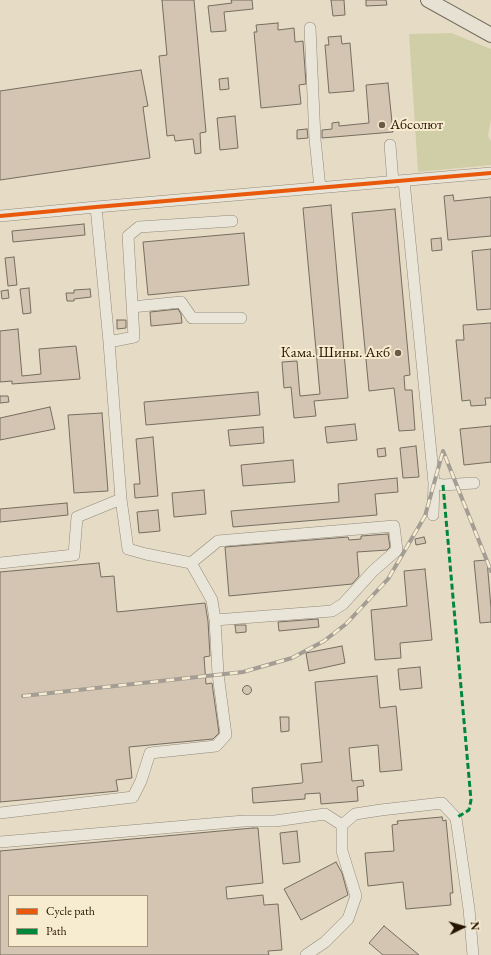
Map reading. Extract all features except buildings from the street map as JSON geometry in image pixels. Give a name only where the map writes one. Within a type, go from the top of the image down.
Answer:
[{"type":"main road","points":[[428,0],[491,35]]},
{"type":"street","points":[[310,28],[315,139],[320,188]]},
{"type":"street","points":[[390,145],[399,182],[434,483],[433,515]]},
{"type":"street","points":[[0,216],[491,174]]},
{"type":"street","points":[[0,813],[132,797],[141,781],[150,753],[216,746],[226,735],[218,674],[215,620],[212,600],[191,563],[128,549],[121,499],[109,342],[96,207]]},
{"type":"street","points":[[109,342],[134,337],[128,236],[139,227],[232,221]]},
{"type":"street","points":[[132,307],[181,302],[192,318],[241,318]]},
{"type":"street","points":[[434,483],[443,485],[474,483]]},
{"type":"street","points":[[0,563],[74,556],[77,517],[121,499]]},
{"type":"street","points":[[191,563],[218,541],[394,526],[397,550],[373,571],[343,604],[332,611],[215,620]]},
{"type":"street","points":[[306,955],[325,942],[348,919],[356,896],[342,851],[342,825],[355,814],[442,803],[456,818],[473,955]]},
{"type":"street","points":[[0,842],[244,821],[275,821],[325,814],[342,825]]},
{"type":"shaded area","points":[[451,33],[491,49],[491,119],[488,136],[491,141],[491,165],[418,172],[409,34]]},
{"type":"railway","points":[[23,696],[243,672],[292,658],[324,641],[346,624],[388,579],[425,516],[443,451],[491,571]]},
{"type":"marked path","points":[[443,485],[471,800],[469,810],[456,818]]},
{"type":"cycle path","points":[[0,216],[491,173]]},
{"type":"place","name":"Абсолют","points":[[382,125]]},
{"type":"place","name":"Кама. Шины. Акб","points":[[398,353]]}]
